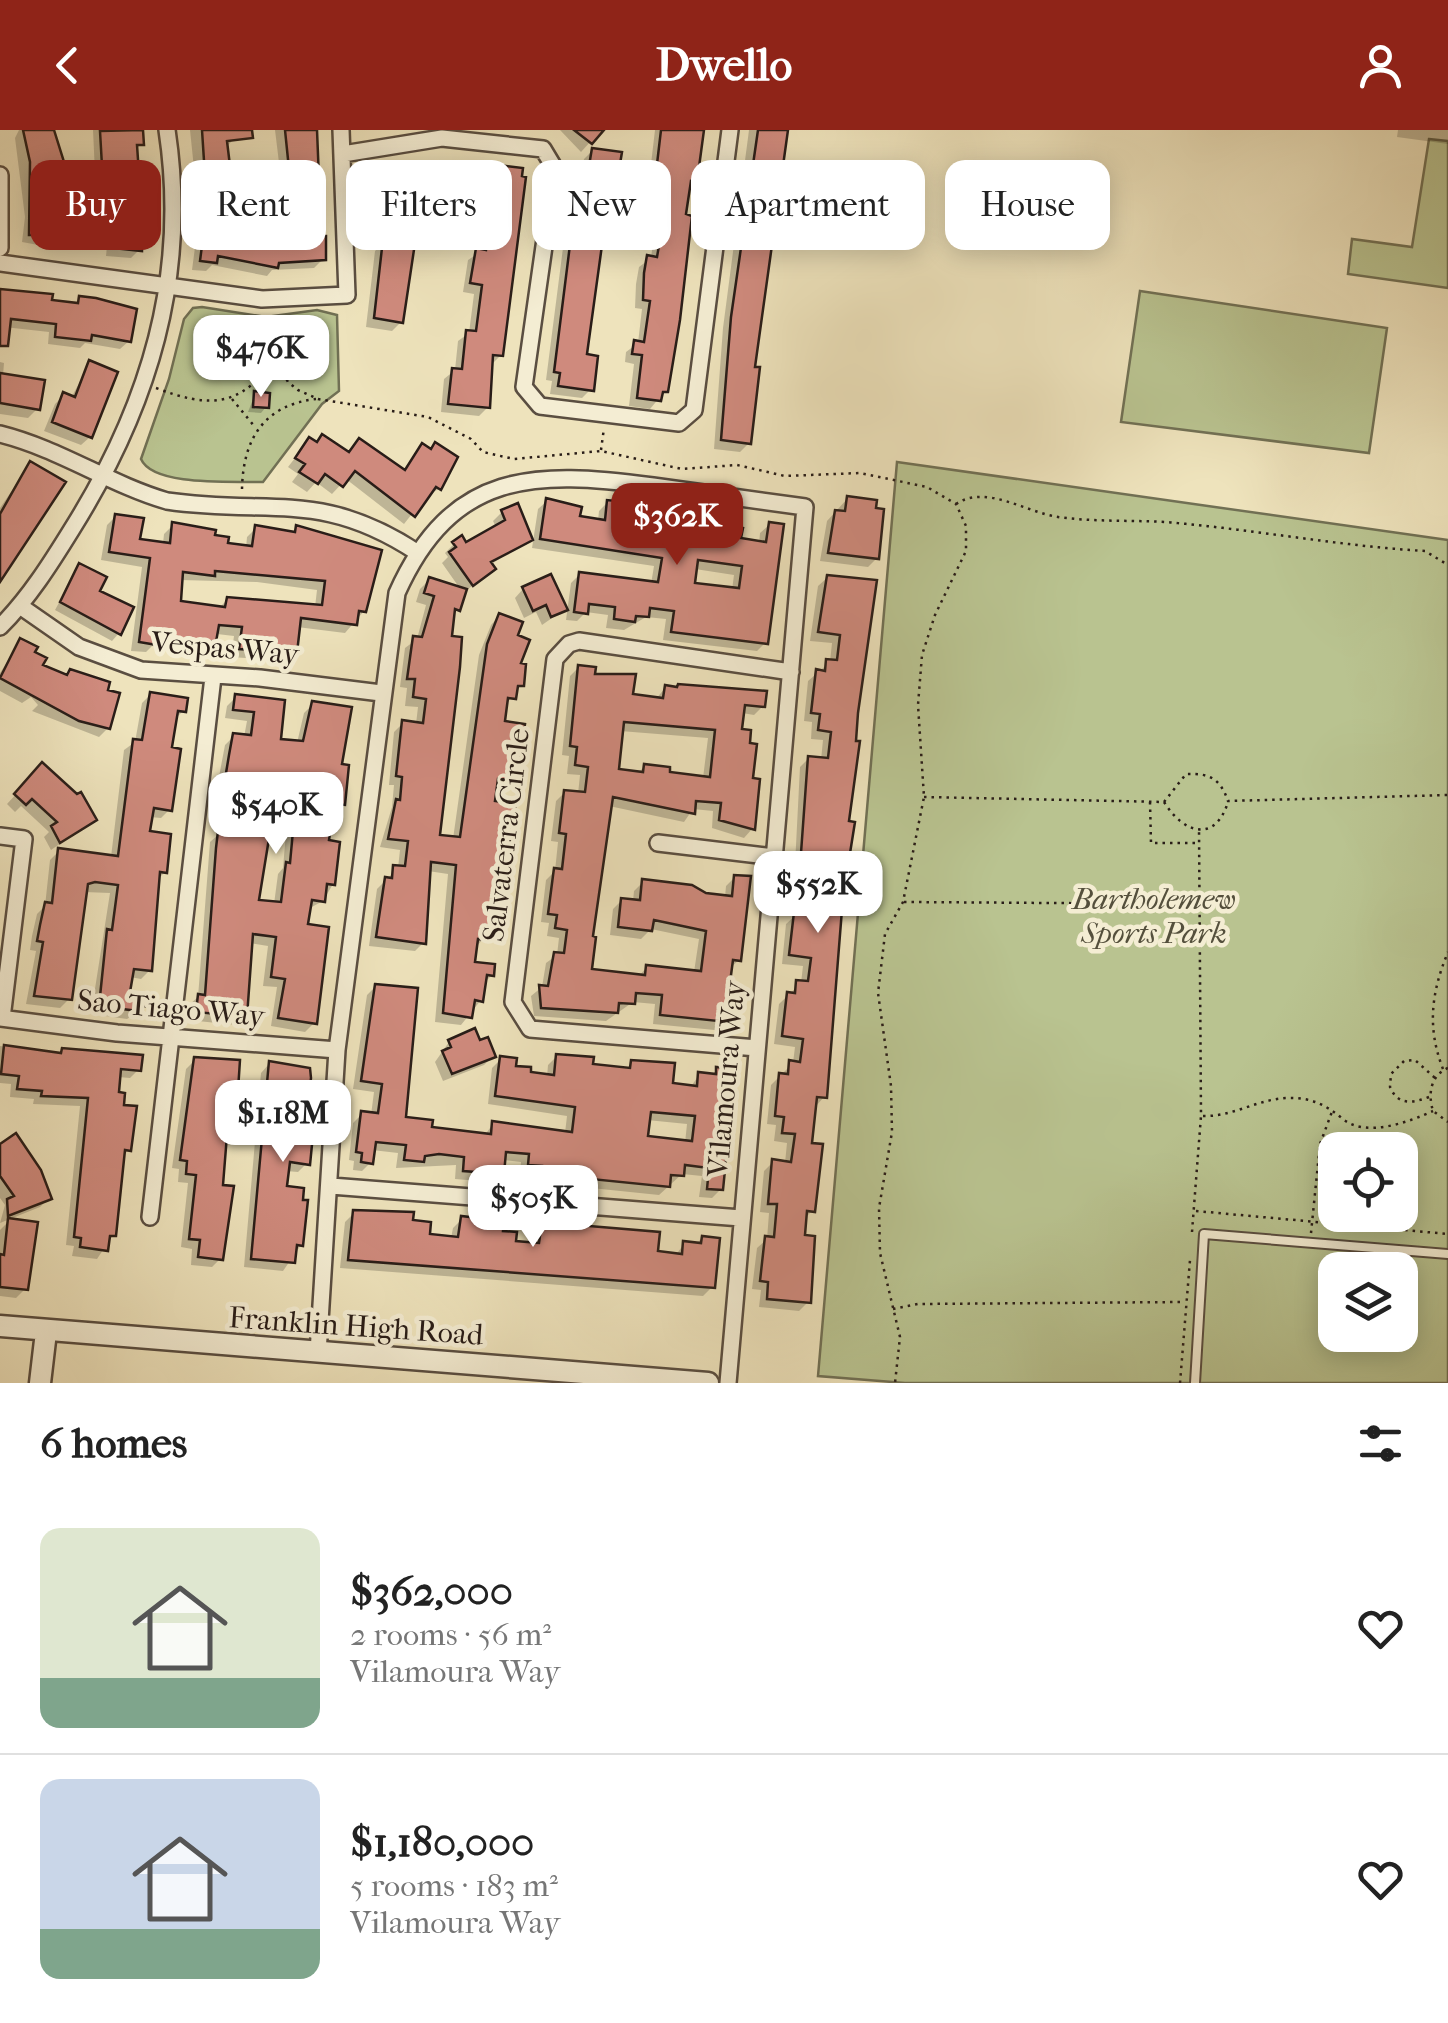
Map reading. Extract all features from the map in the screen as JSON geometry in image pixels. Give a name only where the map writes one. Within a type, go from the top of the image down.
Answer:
[{"type":"street","points":[[0,626],[20,606],[106,475],[146,384],[168,286],[174,202],[167,130]]},
{"type":"street","points":[[0,263],[275,299],[347,295],[341,130]]},
{"type":"street","points":[[343,154],[442,138],[543,149],[555,169],[524,387],[540,406],[679,423],[694,410],[730,130]]},
{"type":"street","points":[[0,175],[0,248]]},
{"type":"street","points":[[0,434],[38,444],[167,501],[337,512],[365,522],[418,553]]},
{"type":"street","name":"Vilamoura Way","points":[[318,1354],[337,1050],[397,593],[418,553],[466,505],[529,478],[587,477],[805,507],[728,1383]]},
{"type":"street","name":"Vespas Way","points":[[20,606],[50,630],[109,660],[165,674],[260,678],[381,693]]},
{"type":"street","name":"Salvaterra Circle","points":[[757,1048],[530,1029],[513,1002],[555,659],[560,651],[579,641],[791,672]]},
{"type":"street","points":[[150,1217],[168,1036],[213,677]]},
{"type":"street","points":[[0,836],[24,839],[1,1018]]},
{"type":"street","points":[[658,843],[774,856]]},
{"type":"street","name":"Sao Tiago Way","points":[[1,1018],[337,1050]]},
{"type":"street","points":[[330,1186],[741,1218]]},
{"type":"street","name":"Franklin High Road","points":[[0,1326],[708,1383]]},
{"type":"street","points":[[40,1383],[46,1332]]},
{"type":"lane","points":[[1195,1383],[1204,1234],[1448,1254]]},
{"type":"path","points":[[275,299],[275,358],[288,382],[318,399],[428,417],[471,440],[483,452],[514,459],[601,451],[682,469],[738,466],[785,476],[860,473],[927,487],[956,504],[966,526],[966,551],[935,615],[922,655],[918,705],[924,797],[902,902],[885,934],[878,993],[891,1086],[892,1132],[879,1208],[880,1253],[900,1336],[895,1383]]},
{"type":"path","points":[[146,384],[214,402],[231,398],[258,382],[275,358]]},
{"type":"path","points":[[231,398],[256,429]]},
{"type":"path","points":[[242,506],[242,471],[256,429],[274,411],[318,399]]},
{"type":"path","points":[[601,451],[606,414]]},
{"type":"path","points":[[956,504],[967,497],[982,496],[1035,514],[1092,522],[1163,522],[1424,551],[1448,565]]},
{"type":"path","points":[[1206,773],[1222,784],[1228,800],[1223,819],[1212,828],[1199,829],[1184,826],[1164,802],[1186,774],[1206,773]]},
{"type":"path","points":[[1228,800],[1448,796]]},
{"type":"path","points":[[924,797],[1164,802]]},
{"type":"path","points":[[1150,802],[1151,843],[1202,843]]},
{"type":"path","points":[[1180,1383],[1201,1116],[1203,904],[1199,829]]},
{"type":"path","points":[[902,902],[1203,904]]},
{"type":"path","points":[[1448,952],[1432,1003],[1433,1043],[1446,1069],[1435,1078],[1429,1096],[1432,1111],[1448,1122]]},
{"type":"path","points":[[1429,1096],[1412,1102],[1397,1098],[1390,1086],[1391,1074],[1404,1061],[1416,1060],[1435,1078]]},
{"type":"path","points":[[1201,1116],[1292,1097],[1334,1108],[1345,1121],[1364,1126],[1409,1122],[1432,1111]]},
{"type":"path","points":[[1309,1242],[1320,1144],[1334,1108]]},
{"type":"path","points":[[1194,1211],[1448,1234]]},
{"type":"path","points":[[893,1309],[918,1304],[1186,1302]]},
{"type":"green space","points":[[1429,139],[1448,141],[1448,288],[1348,274],[1352,239],[1412,247]]},
{"type":"green space","points":[[1140,291],[1387,328],[1369,453],[1121,422]]},
{"type":"green space","points":[[193,308],[266,317],[317,310],[337,315],[339,391],[322,404],[263,482],[177,478],[149,468],[141,459],[169,379],[184,319]]},
{"type":"green space","name":"Bartholemew Sports Park","points":[[897,462],[1448,540],[1448,1383],[905,1383],[818,1376]]},
{"type":"building","points":[[23,130],[54,130],[63,160],[30,162]]},
{"type":"building","points":[[143,130],[144,145],[137,145],[138,160],[102,160],[100,131]]},
{"type":"building","points":[[202,130],[252,130],[253,138],[227,141],[229,160],[204,160]]},
{"type":"building","points":[[285,130],[317,130],[318,160],[288,160]]},
{"type":"building","points":[[574,130],[604,130],[592,144]]},
{"type":"building","points":[[661,130],[704,130],[700,160],[691,160],[686,214],[691,216],[691,225],[680,320],[668,392],[663,392],[661,401],[637,398],[642,355],[632,354],[634,340],[644,342],[650,301],[643,300],[647,255],[657,257],[658,250],[671,250],[671,160],[657,160]]},
{"type":"building","points":[[758,130],[788,130],[784,160],[754,160]]},
{"type":"building","points":[[592,148],[622,152],[621,160],[590,160]]},
{"type":"building","points":[[512,167],[523,168],[522,176],[526,177],[503,356],[493,355],[490,408],[448,404],[452,368],[462,369],[466,330],[476,331],[482,285],[470,283],[476,250],[512,250]]},
{"type":"building","points":[[201,250],[326,250],[326,260],[279,263],[278,268],[218,256],[217,263],[200,261]]},
{"type":"building","points":[[382,250],[414,250],[403,323],[374,318]]},
{"type":"building","points":[[569,250],[601,250],[587,354],[598,356],[594,391],[558,386],[560,373],[554,372]]},
{"type":"building","points":[[741,250],[771,250],[755,367],[760,367],[751,444],[721,440]]},
{"type":"building","points":[[0,289],[53,294],[52,300],[78,303],[79,296],[96,298],[137,309],[131,342],[92,335],[91,341],[55,337],[56,324],[11,319],[8,346],[0,346]]},
{"type":"building","points":[[89,360],[118,372],[92,438],[52,422],[63,392],[75,397]]},
{"type":"building","points":[[0,373],[45,380],[40,410],[0,403]]},
{"type":"building","points":[[254,391],[270,393],[269,408],[253,407]]},
{"type":"building","points":[[322,434],[349,452],[359,438],[405,470],[422,443],[431,449],[435,442],[458,457],[441,490],[436,487],[415,517],[355,471],[343,487],[325,474],[318,484],[299,472],[305,464],[295,458],[309,437],[317,442]]},
{"type":"building","points":[[30,461],[66,482],[0,582],[0,514]]},
{"type":"building","points":[[847,496],[877,500],[876,508],[884,509],[879,559],[828,553],[835,510],[845,511]]},
{"type":"building","points":[[546,498],[582,507],[580,516],[605,520],[607,500],[646,504],[645,511],[731,519],[730,526],[743,528],[741,538],[766,542],[769,522],[784,524],[768,644],[671,632],[674,611],[650,608],[649,617],[636,616],[635,622],[614,619],[615,607],[589,604],[588,614],[574,612],[579,572],[658,582],[662,558],[540,539]],"holes":[[[698,560],[742,566],[739,588],[695,583]]]},
{"type":"building","points":[[518,503],[533,540],[491,562],[496,569],[473,586],[449,552],[456,547],[452,542],[462,535],[466,542],[505,520],[501,510]]},
{"type":"building","points":[[115,514],[144,518],[140,539],[170,543],[172,522],[216,530],[215,535],[229,537],[228,543],[252,546],[255,525],[295,532],[296,525],[382,550],[366,612],[359,611],[357,625],[301,618],[297,653],[239,649],[242,627],[219,625],[216,642],[203,641],[202,647],[158,638],[157,645],[139,642],[150,558],[109,552]],"holes":[[[215,571],[325,581],[322,605],[227,597],[225,607],[181,601],[183,572],[215,576]]]},
{"type":"building","points":[[79,563],[107,577],[100,591],[134,607],[121,635],[60,602]]},
{"type":"building","points":[[551,574],[568,610],[551,617],[546,605],[533,611],[522,587]]},
{"type":"building","points":[[827,575],[877,580],[858,713],[856,741],[860,741],[849,821],[855,822],[843,897],[827,1098],[817,1097],[812,1143],[823,1144],[815,1212],[807,1211],[805,1235],[815,1236],[811,1303],[767,1299],[768,1282],[760,1281],[765,1236],[774,1237],[777,1204],[768,1204],[772,1159],[791,1162],[795,1134],[782,1133],[784,1117],[775,1116],[779,1073],[788,1074],[789,1060],[800,1062],[803,1039],[782,1036],[787,992],[795,993],[796,980],[808,981],[811,958],[789,955],[794,912],[804,913],[805,901],[815,902],[818,877],[802,875],[805,853],[801,853],[808,756],[828,758],[831,732],[818,730],[820,714],[811,713],[816,669],[825,671],[826,659],[837,660],[840,635],[818,632]]},
{"type":"building","points":[[429,577],[467,589],[460,611],[455,609],[452,636],[462,637],[440,835],[460,837],[487,644],[499,613],[523,622],[518,635],[530,640],[521,663],[526,664],[524,686],[518,686],[516,699],[508,698],[505,721],[525,724],[519,768],[509,766],[507,780],[498,779],[495,801],[516,804],[510,842],[503,841],[500,864],[506,864],[497,928],[488,926],[486,940],[478,939],[475,962],[495,964],[494,976],[487,975],[483,1002],[475,1000],[472,1018],[443,1013],[456,865],[431,862],[426,944],[376,937],[385,877],[392,878],[393,865],[405,866],[408,841],[388,839],[396,799],[400,800],[402,777],[396,776],[402,720],[423,723],[426,699],[413,697],[415,679],[407,679],[413,636],[422,637],[434,596],[424,593]]},
{"type":"building","points":[[20,638],[38,647],[35,652],[47,658],[43,665],[67,675],[70,669],[110,682],[108,690],[120,693],[110,729],[79,721],[0,678]]},
{"type":"building","points":[[578,665],[596,667],[595,674],[636,674],[633,694],[663,698],[665,685],[678,684],[767,691],[765,707],[745,705],[742,729],[751,730],[750,743],[757,744],[753,778],[760,779],[755,830],[719,820],[721,803],[696,801],[695,814],[613,797],[593,936],[596,937],[592,969],[645,975],[646,965],[701,971],[706,931],[654,920],[652,931],[618,927],[621,898],[640,900],[642,879],[692,885],[706,893],[732,896],[734,875],[751,876],[741,961],[733,960],[729,990],[729,1002],[739,1004],[737,1023],[660,1015],[662,995],[636,993],[635,1004],[619,1003],[618,1013],[541,1008],[539,985],[548,986],[554,952],[564,953],[567,930],[555,928],[557,915],[548,914],[554,868],[562,869],[566,834],[559,833],[564,790],[585,792],[588,767],[575,765],[577,747],[570,746]],"holes":[[[624,722],[715,730],[710,777],[644,764],[643,772],[619,769]]]},
{"type":"building","points":[[150,692],[188,698],[186,712],[178,711],[172,747],[181,749],[172,811],[154,808],[150,831],[171,834],[167,873],[160,872],[152,971],[134,969],[130,992],[151,996],[149,1007],[139,1005],[138,1011],[99,1006],[107,929],[112,930],[118,885],[95,882],[88,884],[72,1000],[34,996],[43,942],[37,941],[45,902],[52,903],[58,848],[118,856],[133,739],[142,740]]},
{"type":"building","points":[[235,694],[285,700],[281,739],[303,741],[312,701],[352,707],[342,764],[349,765],[345,805],[324,803],[321,826],[331,827],[329,840],[340,842],[335,885],[327,884],[325,902],[312,900],[308,924],[329,927],[317,1024],[278,1018],[285,979],[271,977],[276,937],[253,934],[247,1017],[196,1012],[198,994],[205,995],[218,831],[226,832],[231,798],[222,797],[233,733],[251,735],[254,712],[233,710]],"holes":[[[272,774],[298,777],[290,863],[286,862],[281,902],[259,900],[272,820],[267,819]]]},
{"type":"building","points":[[42,762],[77,794],[81,792],[97,820],[60,843],[51,826],[57,822],[32,799],[26,805],[14,794]]},
{"type":"building","points":[[375,984],[418,988],[406,1117],[433,1120],[432,1127],[491,1134],[492,1121],[572,1132],[575,1107],[495,1096],[500,1056],[517,1058],[516,1066],[531,1067],[531,1072],[554,1075],[556,1054],[594,1057],[593,1064],[630,1068],[631,1060],[675,1063],[673,1083],[697,1086],[698,1072],[716,1074],[716,1067],[735,1069],[723,1190],[707,1189],[709,1168],[685,1165],[684,1176],[671,1175],[670,1187],[541,1174],[542,1166],[528,1165],[529,1154],[506,1152],[504,1174],[463,1171],[464,1157],[439,1154],[425,1156],[424,1162],[404,1160],[406,1145],[376,1142],[373,1164],[361,1162],[362,1153],[356,1152],[361,1111],[378,1113],[382,1084],[361,1081]],"holes":[[[651,1112],[695,1116],[692,1141],[648,1136]]]},
{"type":"building","points":[[475,1028],[480,1040],[488,1037],[496,1057],[452,1074],[442,1051],[451,1047],[448,1040]]},
{"type":"building","points":[[4,1045],[61,1053],[62,1048],[143,1055],[141,1071],[121,1069],[119,1092],[125,1093],[124,1105],[137,1106],[131,1151],[125,1150],[116,1236],[110,1236],[108,1251],[80,1247],[81,1238],[74,1237],[88,1098],[41,1096],[42,1091],[17,1089],[19,1076],[1,1074]]},
{"type":"building","points":[[194,1057],[240,1060],[235,1136],[227,1135],[223,1185],[234,1186],[223,1260],[198,1257],[200,1240],[189,1239],[196,1175],[186,1174],[187,1161],[180,1160]]},
{"type":"building","points":[[269,1061],[310,1068],[306,1123],[314,1124],[310,1165],[290,1162],[287,1186],[304,1188],[303,1200],[308,1200],[303,1246],[297,1245],[295,1263],[251,1259]]},
{"type":"building","points":[[16,1133],[41,1170],[52,1199],[8,1216],[7,1199],[14,1196],[0,1176],[0,1144]]},
{"type":"building","points":[[353,1210],[414,1212],[413,1220],[431,1222],[430,1234],[458,1237],[461,1216],[504,1221],[503,1231],[517,1232],[516,1241],[539,1243],[542,1222],[660,1232],[658,1251],[682,1254],[683,1241],[701,1243],[702,1236],[720,1238],[715,1288],[348,1260]]},
{"type":"building","points":[[8,1218],[38,1222],[28,1290],[0,1287],[0,1254],[4,1255]]}]
